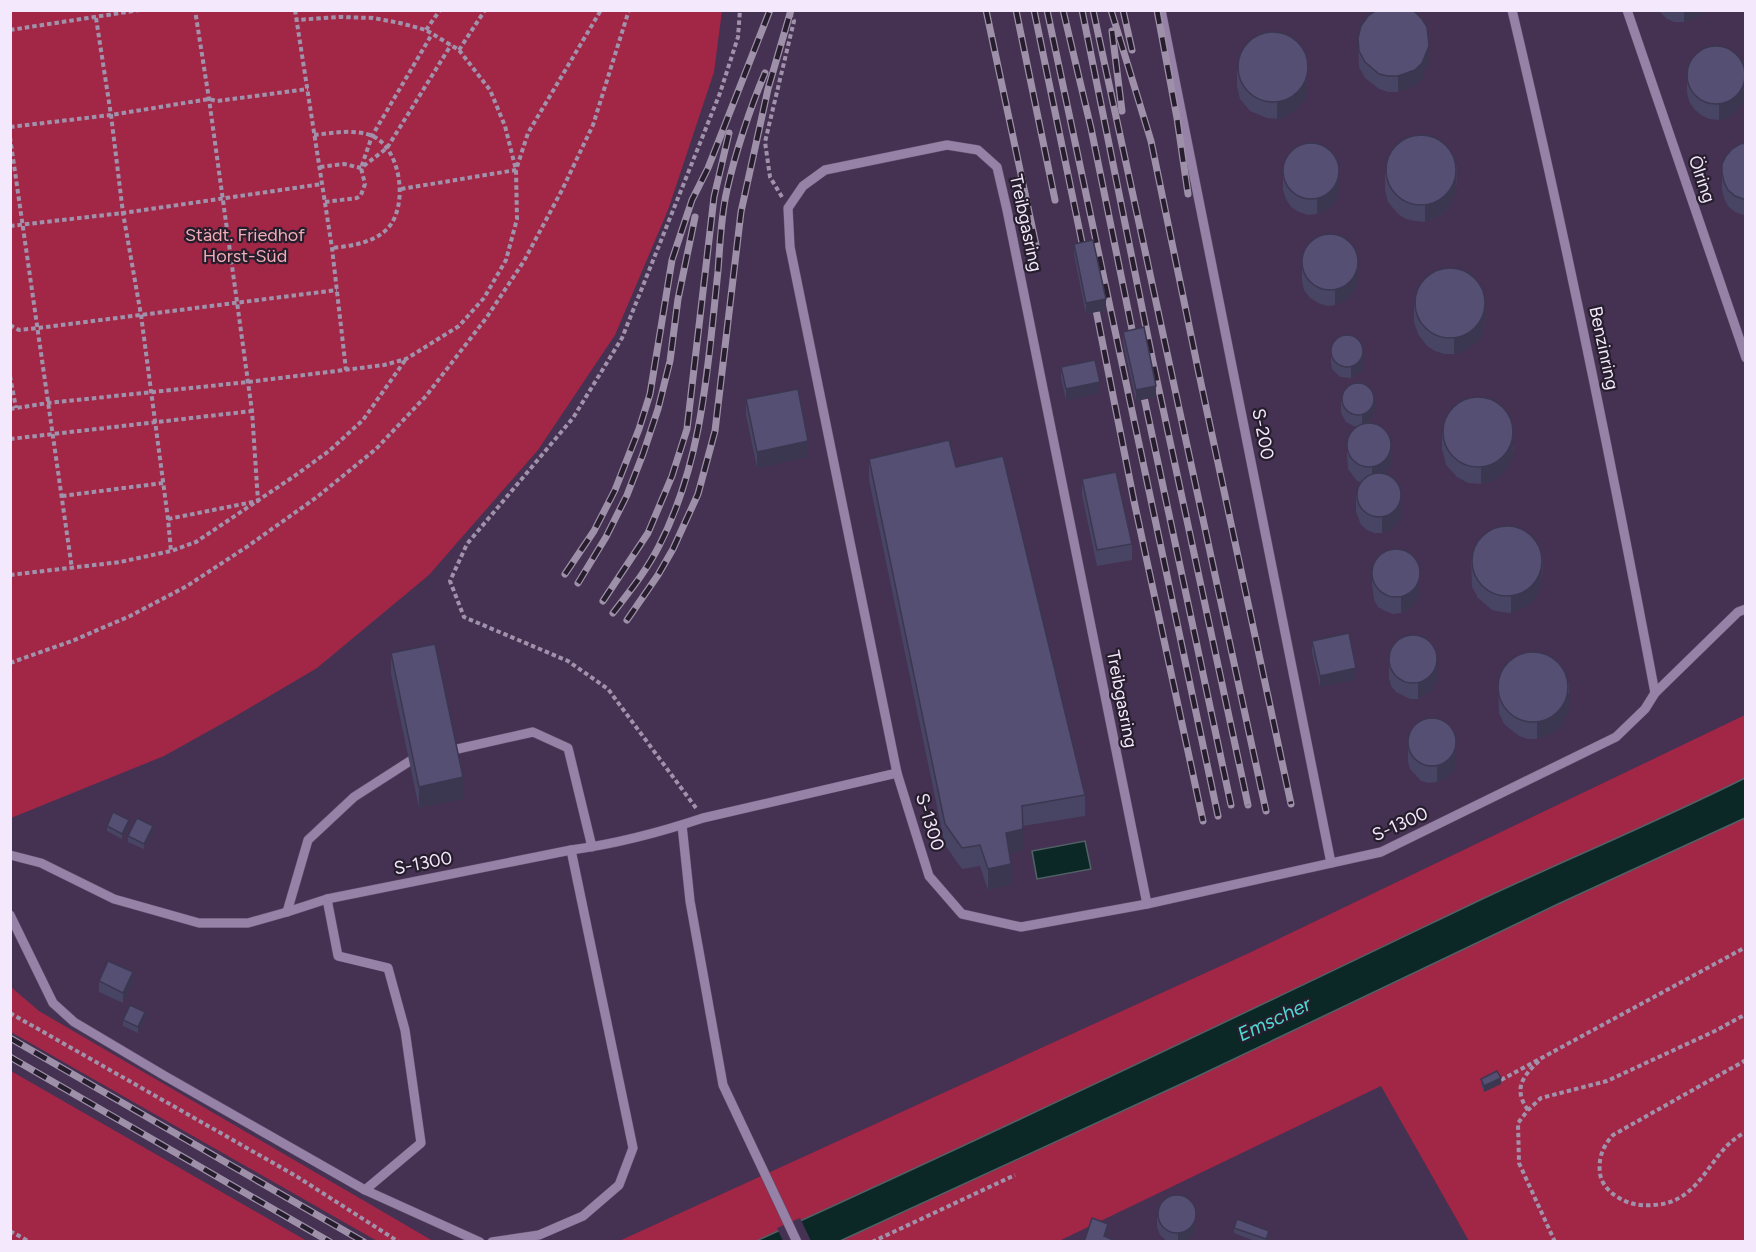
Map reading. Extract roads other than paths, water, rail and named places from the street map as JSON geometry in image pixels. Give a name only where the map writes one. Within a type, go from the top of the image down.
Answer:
[{"type":"lane","name":"S-200","points":[[1161,10],[1331,863]]},
{"type":"lane","name":"Benzinring","points":[[1512,10],[1549,164],[1622,518],[1655,693]]},
{"type":"lane","name":"Ölring","points":[[1627,10],[1746,358]]},
{"type":"lane","name":"Treibgasring","points":[[897,773],[790,247],[788,208],[803,186],[825,170],[946,145],[978,150],[997,166],[1147,904]]},
{"type":"lane","name":"S-1300","points":[[10,855],[41,863],[114,899],[199,923],[248,923],[327,899],[592,847],[703,818],[897,773],[929,876],[962,914],[1021,927],[1147,904],[1381,852],[1616,737],[1645,709],[1655,693],[1738,612],[1746,609]]},
{"type":"lane","points":[[453,750],[533,732],[568,748],[592,847]]},
{"type":"lane","points":[[287,912],[308,840],[354,796],[410,761]]},
{"type":"lane","points":[[682,825],[690,901],[723,1085],[797,1242]]},
{"type":"lane","points":[[492,1242],[539,1235],[583,1216],[619,1185],[633,1148],[571,850]]},
{"type":"lane","points":[[327,899],[338,956],[388,968],[405,1030],[421,1143],[366,1190]]},
{"type":"lane","points":[[10,915],[53,1003],[74,1022],[366,1190],[480,1242]]},
{"type":"water","name":"Emscher","points":[[1745,778],[1745,818],[1558,904],[1194,1078],[840,1241],[754,1242],[1026,1116],[1476,902]]},
{"type":"water","points":[[1085,841],[1091,869],[1037,879],[1032,851]]},
{"type":"railway","points":[[565,574],[594,531],[615,490],[639,429],[650,394],[672,260],[692,200],[708,168],[770,10]]},
{"type":"railway","points":[[627,620],[673,549],[698,494],[715,431],[741,212],[768,89],[791,10]]},
{"type":"railway","points":[[986,10],[1036,245]]},
{"type":"railway","points":[[1016,10],[1055,200]]},
{"type":"railway","points":[[1034,10],[1085,257]]},
{"type":"railway","points":[[1047,10],[1218,816]]},
{"type":"railway","points":[[1063,10],[1091,128],[1135,344]]},
{"type":"railway","points":[[1082,10],[1153,362],[1248,805]]},
{"type":"railway","points":[[1093,10],[1266,811]]},
{"type":"railway","points":[[1111,10],[1151,141],[1291,804]]},
{"type":"railway","points":[[1123,10],[1132,50]]},
{"type":"railway","points":[[1157,10],[1188,194]]},
{"type":"railway","points":[[1112,31],[1122,111]]},
{"type":"railway","points":[[613,613],[638,581],[659,546],[674,514],[685,480],[707,376],[725,200],[743,131],[765,73]]},
{"type":"railway","points":[[603,601],[648,533],[672,476],[687,429],[714,197],[729,133]]},
{"type":"railway","points":[[578,583],[606,537],[627,495],[658,409],[670,361],[678,299],[695,217]]},
{"type":"railway","points":[[1093,295],[1134,501],[1203,821]]},
{"type":"railway","points":[[1141,383],[1231,805]]},
{"type":"railway","points":[[10,1038],[364,1242]]},
{"type":"railway","points":[[10,1057],[330,1242]]},
{"type":"park label","name":"Städt. Friedhof Horst-Süd","points":[[245,245]]}]
